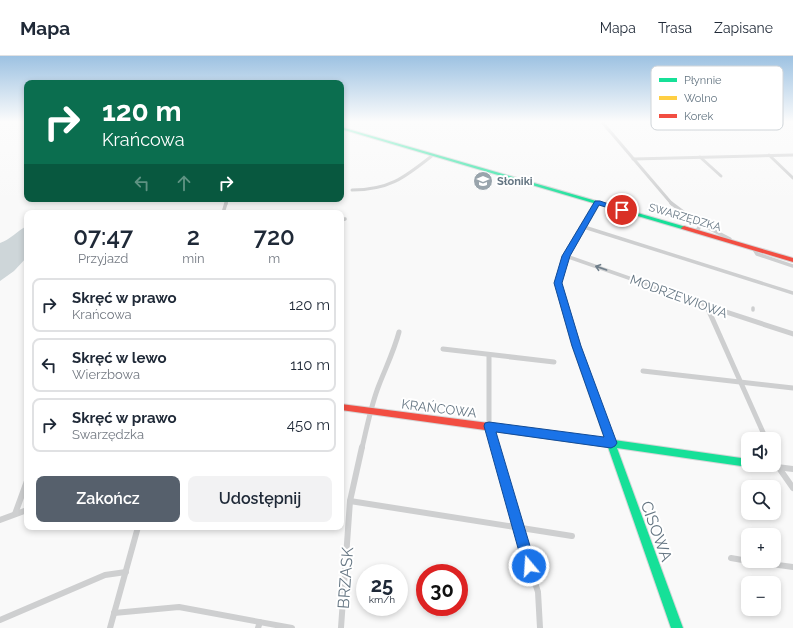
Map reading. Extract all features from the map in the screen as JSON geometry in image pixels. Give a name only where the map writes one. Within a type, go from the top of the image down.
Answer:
[{"type":"street","name":"SWARZĘDZKA","points":[[412,149],[754,248],[781,259],[793,260]]},
{"type":"street","points":[[624,149],[672,204],[698,222],[730,239],[729,241]]},
{"type":"street","points":[[352,190],[377,189],[398,182],[433,155]]},
{"type":"street","points":[[769,155],[793,178]]},
{"type":"street","points":[[633,159],[793,155]]},
{"type":"street","points":[[700,157],[721,176]]},
{"type":"street","name":"CISOWA","points":[[597,203],[566,256],[558,283],[576,346],[677,628]]},
{"type":"street","points":[[696,232],[700,226],[698,222]]},
{"type":"street","points":[[584,227],[793,293]]},
{"type":"street","name":"MODRZEWIOWA","points":[[566,256],[753,322],[793,334]]},
{"type":"street","points":[[781,259],[793,266]]},
{"type":"street","points":[[707,306],[763,432]]},
{"type":"street","name":"BRZASK","points":[[341,628],[350,501],[370,411],[379,385],[396,348],[399,332]]},
{"type":"street","points":[[443,349],[554,362]]},
{"type":"street","points":[[489,355],[489,426],[517,527],[538,592],[540,628]]},
{"type":"street","points":[[643,371],[793,388]]},
{"type":"street","name":"KRAŃCOWA","points":[[344,407],[489,426],[741,462]]},
{"type":"street","points":[[781,468],[793,469]]},
{"type":"street","points":[[781,471],[793,488]]},
{"type":"street","points":[[16,514],[24,490]]},
{"type":"street","points":[[350,501],[572,536]]},
{"type":"street","points":[[0,520],[24,511]]},
{"type":"street","points":[[110,628],[137,530]]},
{"type":"street","points":[[731,558],[741,560]]},
{"type":"street","points":[[781,565],[793,567]]},
{"type":"street","points":[[0,620],[105,575],[126,572]]},
{"type":"street","points":[[114,613],[179,607],[259,625],[292,628]]},
{"type":"shaded area","points":[[24,228],[24,260],[14,271],[0,281],[0,243],[7,240]]},
{"type":"traffic: fast","points":[[412,149],[684,228]]},
{"type":"traffic: fast","points":[[576,345],[677,628]]},
{"type":"traffic: fast","points":[[528,432],[741,462]]},
{"type":"traffic: slow","points":[[576,345],[558,283],[566,256],[597,203]]},
{"type":"traffic: jam","points":[[684,228],[793,260]]},
{"type":"traffic: jam","points":[[344,407],[528,432]]},
{"type":"place","name":"Słoniki","points":[[483,181]]},
{"type":"route","points":[[529,566],[489,426],[611,443],[576,346],[558,283],[566,256],[597,203],[622,210]]}]
